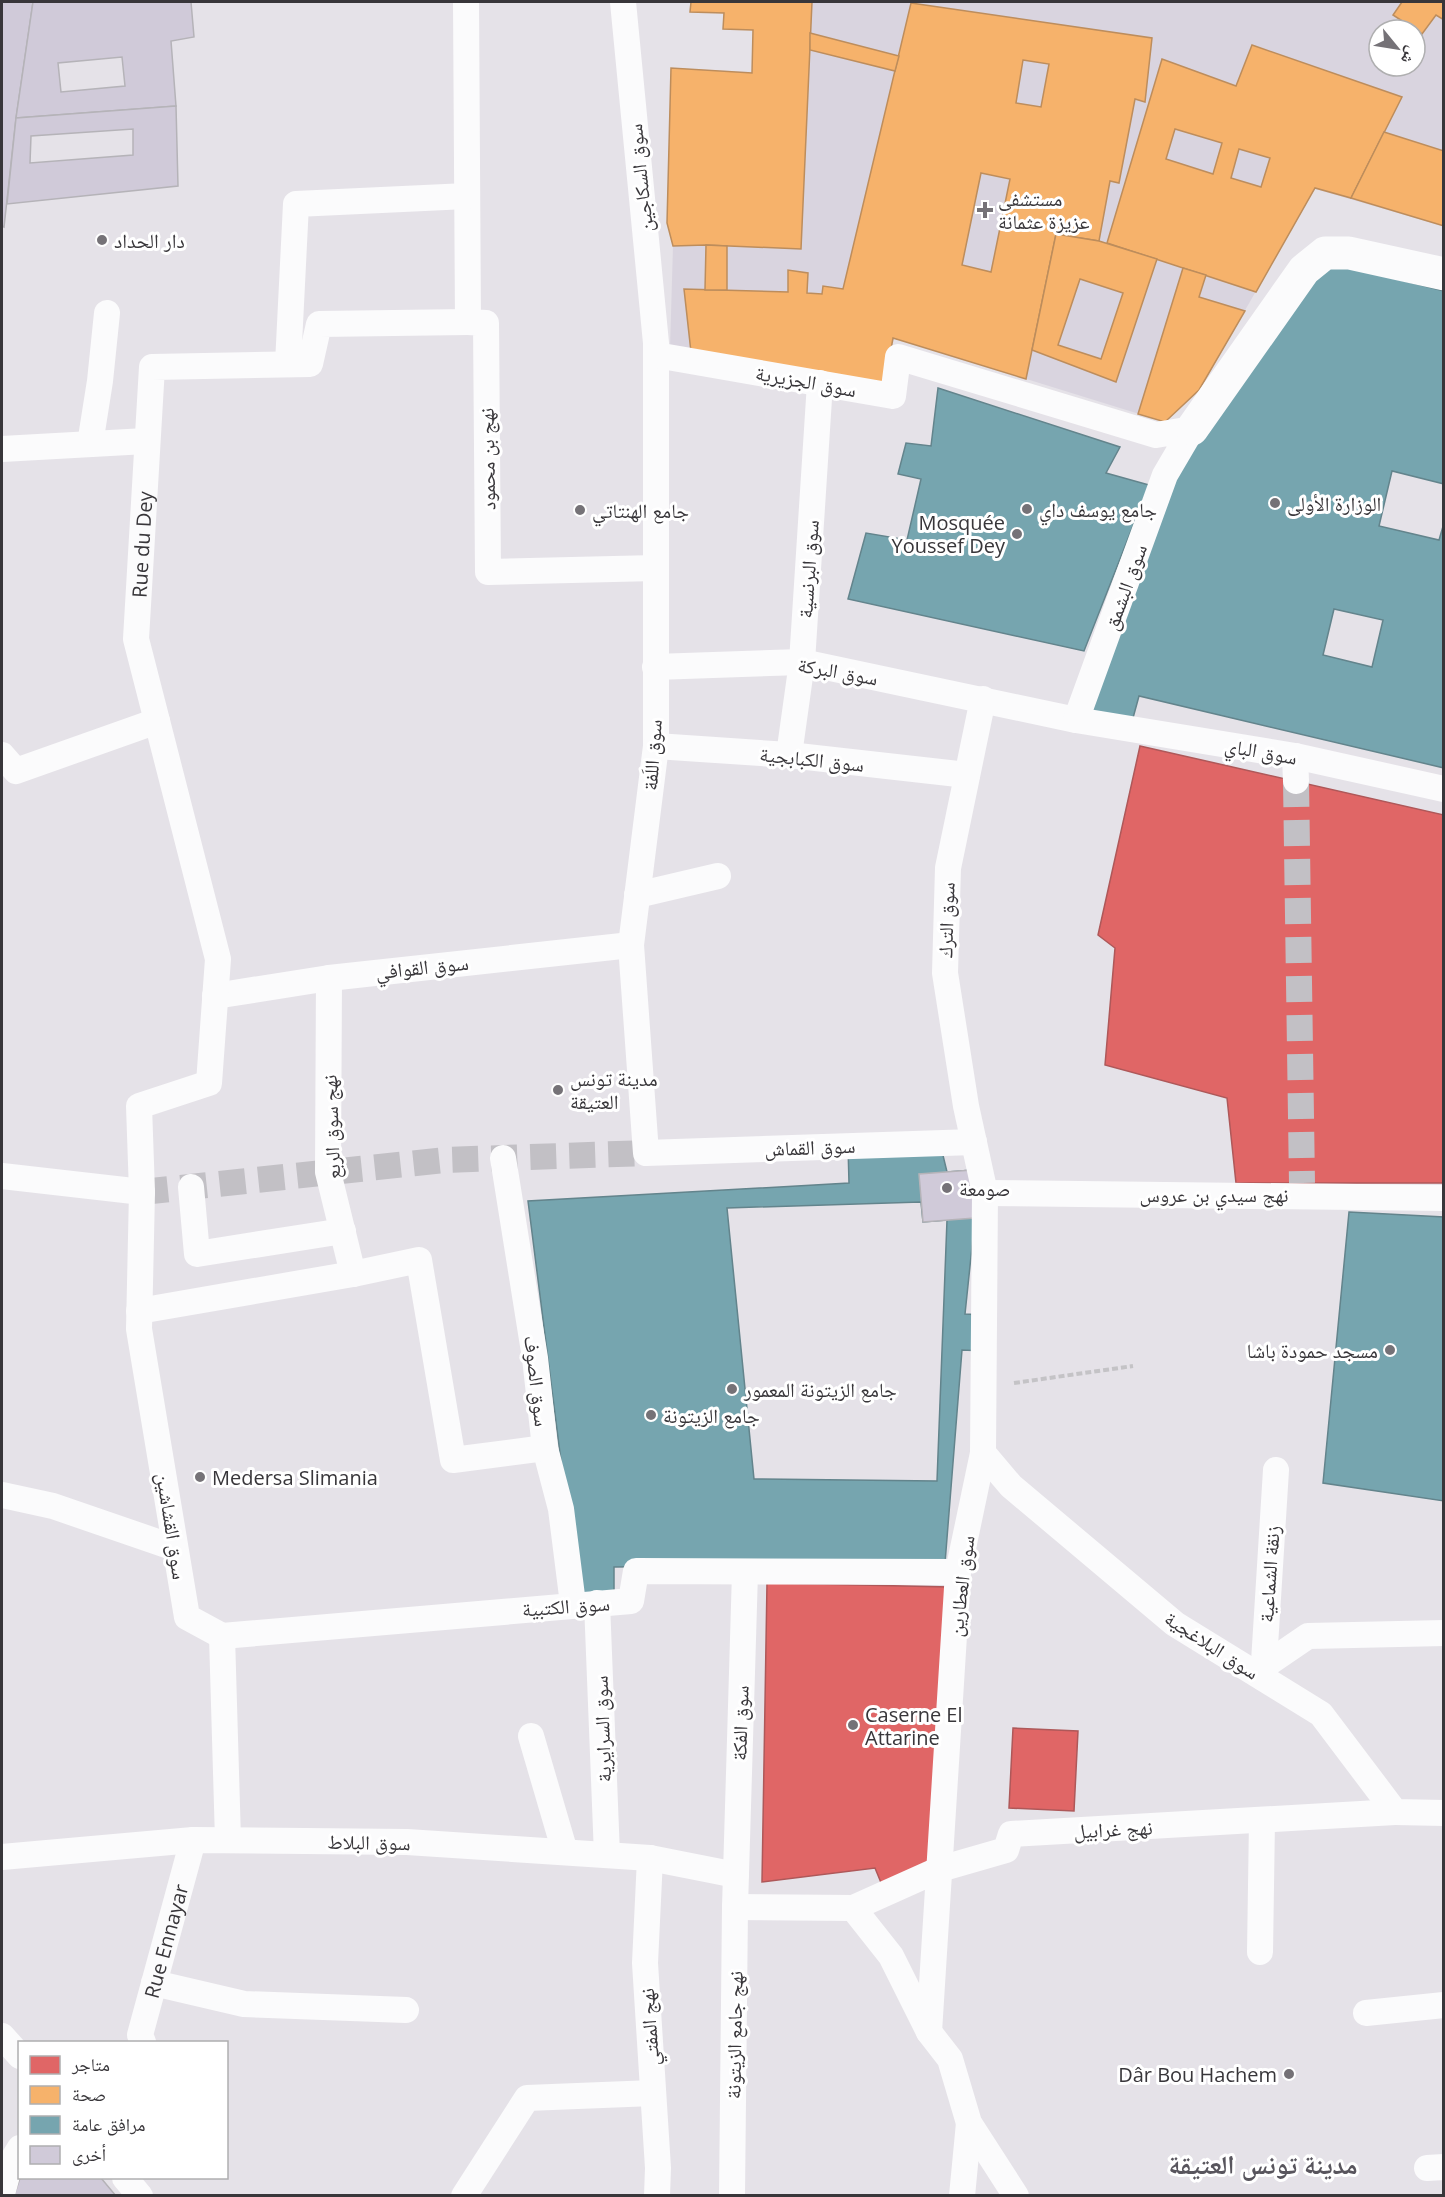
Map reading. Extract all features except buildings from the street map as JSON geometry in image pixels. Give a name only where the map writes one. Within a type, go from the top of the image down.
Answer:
[{"type":"street","points":[[466,2],[468,322],[319,324],[310,364],[288,364],[296,204],[467,196]]},
{"type":"street","name":"سوق السكاجين","points":[[623,2],[656,355]]},
{"type":"street","points":[[1192,429],[1304,270],[1325,253],[1349,253],[1443,274]]},
{"type":"street","points":[[90,444],[100,381],[107,312]]},
{"type":"street","name":"نهج بن محمود","points":[[468,322],[486,323],[488,572],[656,568]]},
{"type":"street","name":"سوق الجزيرية","points":[[656,355],[893,396],[898,357],[1156,435],[1192,429]]},
{"type":"street","name":"سوق اللَفة","points":[[646,1153],[631,945],[656,746],[656,355]]},
{"type":"street","name":"Rue du Dey","points":[[215,996],[218,959],[136,639],[152,367],[288,364]]},
{"type":"street","name":"سوق البرنسية","points":[[789,755],[802,662],[820,383]]},
{"type":"street","name":"سوق البشمق","points":[[1076,720],[1165,475],[1192,429]]},
{"type":"street","points":[[2,449],[146,441]]},
{"type":"street","name":"سوق البركة","points":[[655,667],[802,662],[983,699]]},
{"type":"street","points":[[983,699],[1076,720]]},
{"type":"street","name":"سوق الترك","points":[[974,1142],[945,973],[948,868],[983,699]]},
{"type":"street","name":"سوق الباي","points":[[1076,720],[1295,756],[1443,789]]},
{"type":"street","points":[[2,755],[16,771],[157,721]]},
{"type":"street","name":"سوق الكبابجية","points":[[656,746],[789,755],[967,775]]},
{"type":"street","points":[[1295,756],[1296,782]]},
{"type":"street","points":[[637,895],[718,876]]},
{"type":"street","name":"سوق القوافي","points":[[215,996],[329,978],[631,945]]},
{"type":"street","name":"نهج سوق الربع","points":[[329,978],[328,1172],[353,1274]]},
{"type":"street","name":"سوق القشاشين","points":[[215,996],[209,1083],[139,1106],[142,1192],[139,1329],[187,1617],[222,1636]]},
{"type":"street","name":"سوق القماش","points":[[646,1153],[974,1142]]},
{"type":"street","name":"سوق العطارين","points":[[929,2032],[958,1572],[983,1453],[985,1193],[974,1142]]},
{"type":"street","name":"سوق الصوف","points":[[503,1158],[535,1358],[545,1448],[585,1604]]},
{"type":"street","points":[[2,1176],[142,1192]]},
{"type":"street","points":[[191,1187],[197,1254],[343,1231]]},
{"type":"street","name":"نهج سيدي بن عروس","points":[[985,1193],[1302,1189],[1443,1198]]},
{"type":"street","points":[[139,1311],[353,1274],[419,1260],[453,1460],[545,1448]]},
{"type":"street","name":"سوق البلاغجية","points":[[983,1453],[1011,1486],[1175,1624],[1263,1672],[1321,1714],[1395,1812]]},
{"type":"street","name":"زنقة الشماعية","points":[[1263,1672],[1276,1470]]},
{"type":"street","points":[[2,1495],[53,1506],[176,1548]]},
{"type":"street","name":"سوق الكتبية","points":[[222,1636],[631,1601],[636,1571],[958,1572]]},
{"type":"street","name":"سوق الفكة","points":[[736,1875],[745,1572]]},
{"type":"street","name":"سوق السرايرية","points":[[585,1604],[607,1855]]},
{"type":"street","points":[[1263,1672],[1308,1636],[1443,1633]]},
{"type":"street","points":[[222,1636],[228,1840]]},
{"type":"street","points":[[531,1736],[566,1852]]},
{"type":"street","points":[[1395,1812],[1443,1813]]},
{"type":"street","name":"نهج غرابيل","points":[[735,1908],[853,1908],[940,1869],[1006,1850],[1011,1834],[1395,1812]]},
{"type":"street","points":[[1260,1952],[1262,1820]]},
{"type":"street","name":"سوق البلاط","points":[[2,1857],[193,1840],[407,1842],[650,1858],[736,1875]]},
{"type":"street","name":"Rue Ennayar","points":[[142,2041],[140,2035],[193,1840]]},
{"type":"street","name":"نهج المفتي","points":[[650,1858],[645,1963],[658,2168],[657,2196]]},
{"type":"street","name":"نهج جامع الزيتونة","points":[[732,2196],[736,1875]]},
{"type":"street","points":[[853,1908],[891,1956],[929,2032],[950,2060],[969,2124],[1016,2196]]},
{"type":"street","points":[[154,1983],[244,2004],[406,2010]]},
{"type":"street","points":[[1365,2013],[1443,2005]]},
{"type":"street","points":[[2,2036],[18,2054]]},
{"type":"street","points":[[464,2196],[527,2098],[653,2093]]},
{"type":"street","points":[[962,2196],[969,2124]]},
{"type":"street","points":[[2,2194],[10,2164],[18,2151]]},
{"type":"street","points":[[126,2179],[140,2196]]},
{"type":"path","points":[[984,1387],[1133,1366]]},
{"type":"shaded area","name":"مستشفى عزيزة عثمانة","points":[[691,2],[1443,2],[1443,226],[1315,189],[1199,390],[1165,422],[894,338],[884,388],[670,349],[673,246],[667,223],[671,68],[752,72],[753,30],[723,29],[723,13],[690,12]]},
{"type":"tunnel","points":[[1296,781],[1302,1183]]},
{"type":"tunnel","points":[[142,1192],[445,1160],[646,1153]]},
{"type":"place","name":"مستشفى عزيزة عثمانة","points":[[985,210]]},
{"type":"place","name":"دار الحداد","points":[[102,240]]},
{"type":"place","name":"الوزارة الأولى","points":[[1275,503]]},
{"type":"place","name":"جامع يوسف داي","points":[[1027,509]]},
{"type":"place","name":"جامع الهنتاتي","points":[[580,510]]},
{"type":"place","name":"Mosquée Youssef Dey","points":[[1017,534]]},
{"type":"place","name":"مدينة تونس العتيقة","points":[[558,1090]]},
{"type":"place","name":"صومعة","points":[[947,1188]]},
{"type":"place","name":"مسجد حمودة باشا","points":[[1390,1350]]},
{"type":"place","name":"جامع الزيتونة المعمور","points":[[732,1389]]},
{"type":"place","name":"جامع الزيتونة","points":[[651,1415]]},
{"type":"place","name":"Medersa Slimania","points":[[200,1477]]},
{"type":"place","name":"Caserne El Attarine","points":[[853,1725]]},
{"type":"place","name":"Dâr Bou Hachem","points":[[1289,2074]]},
{"type":"district","name":"مدينة تونس العتيقة","points":[[1263,2164]]}]
